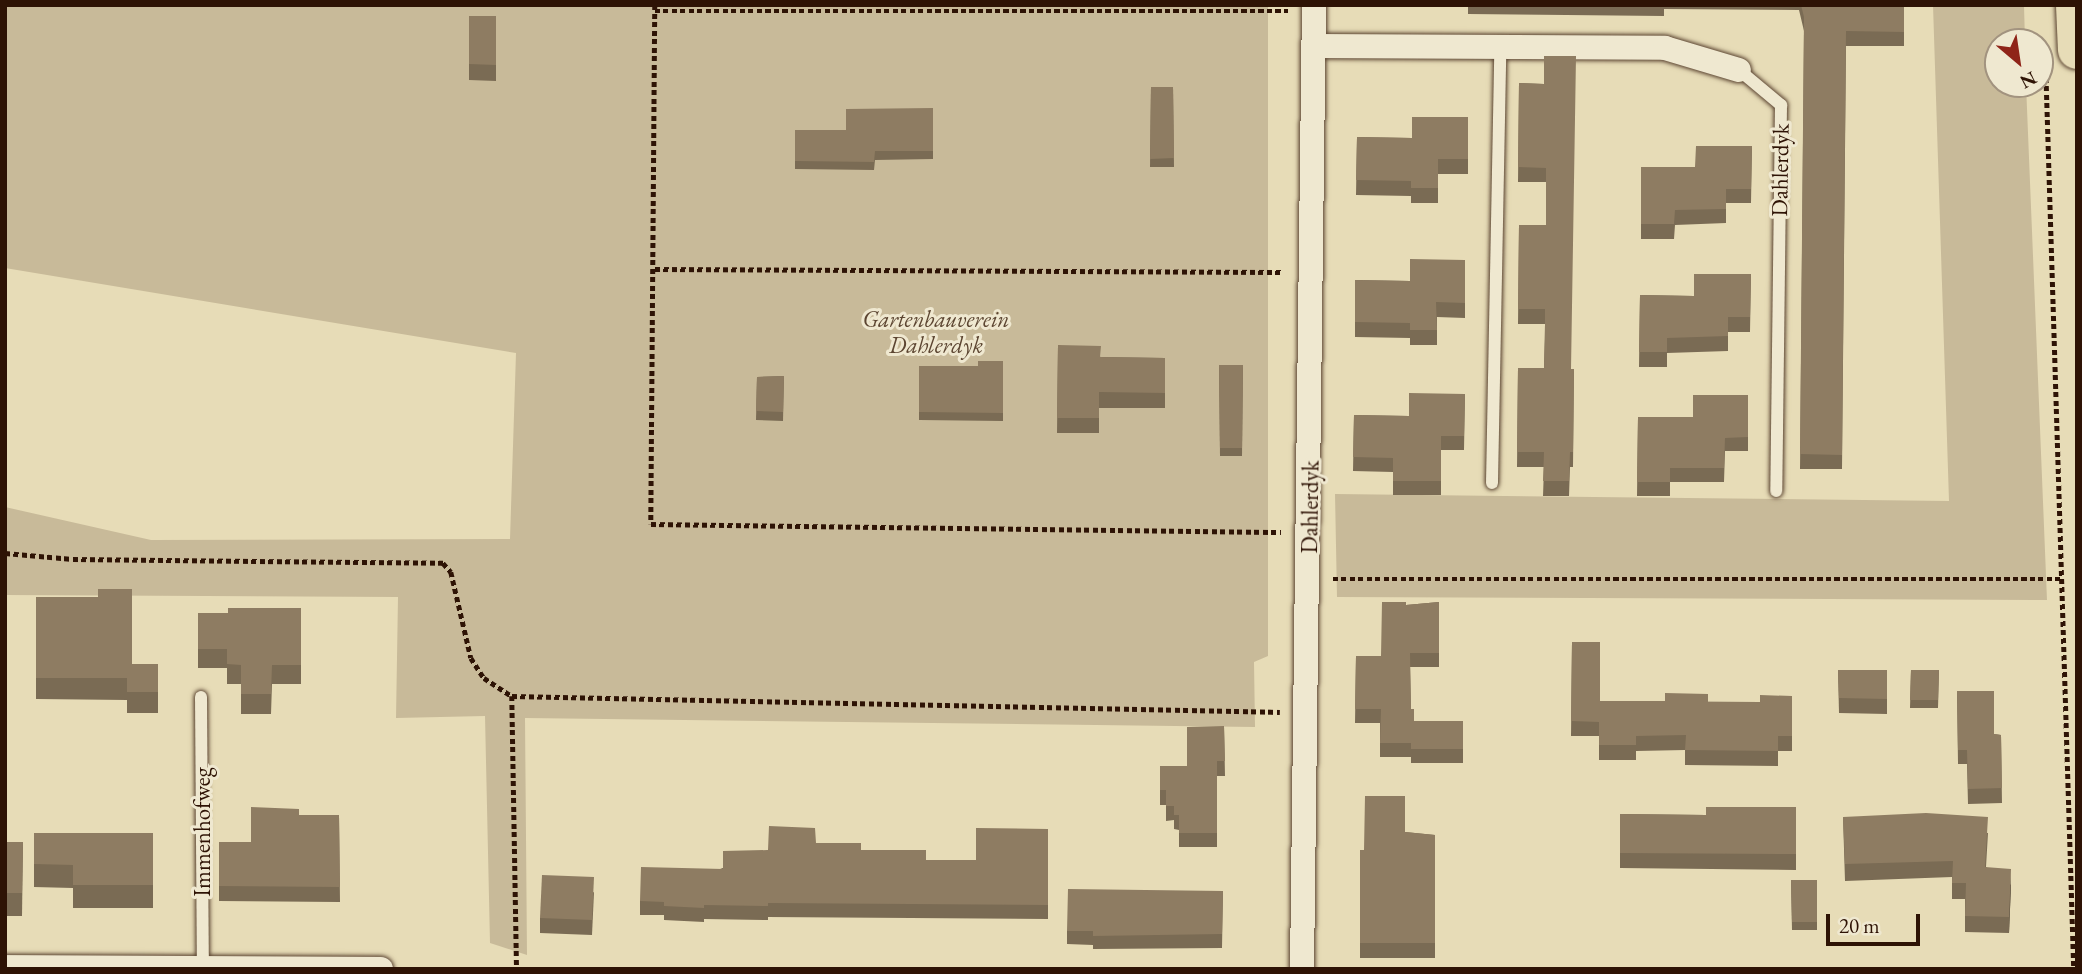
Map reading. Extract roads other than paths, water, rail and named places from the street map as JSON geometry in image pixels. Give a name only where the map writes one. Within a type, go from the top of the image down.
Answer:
[{"type":"main road","points":[[2061,56],[2075,5]]},
{"type":"street","name":"Dahlerdyk","points":[[1302,969],[1310,533],[1314,8]]},
{"type":"street","name":"Dahlerdyk","points":[[1314,46],[1665,48],[1739,70]]},
{"type":"street","points":[[5,967],[381,969]]},
{"type":"lane","points":[[1492,483],[1500,47]]},
{"type":"lane","name":"Dahlerdyk","points":[[1739,70],[1781,105],[1776,491]]},
{"type":"lane","name":"Immenhofweg","points":[[201,697],[203,968]]},
{"type":"park label","name":"Gartenbauverein Dahlerdyk","points":[[936,332]]}]
